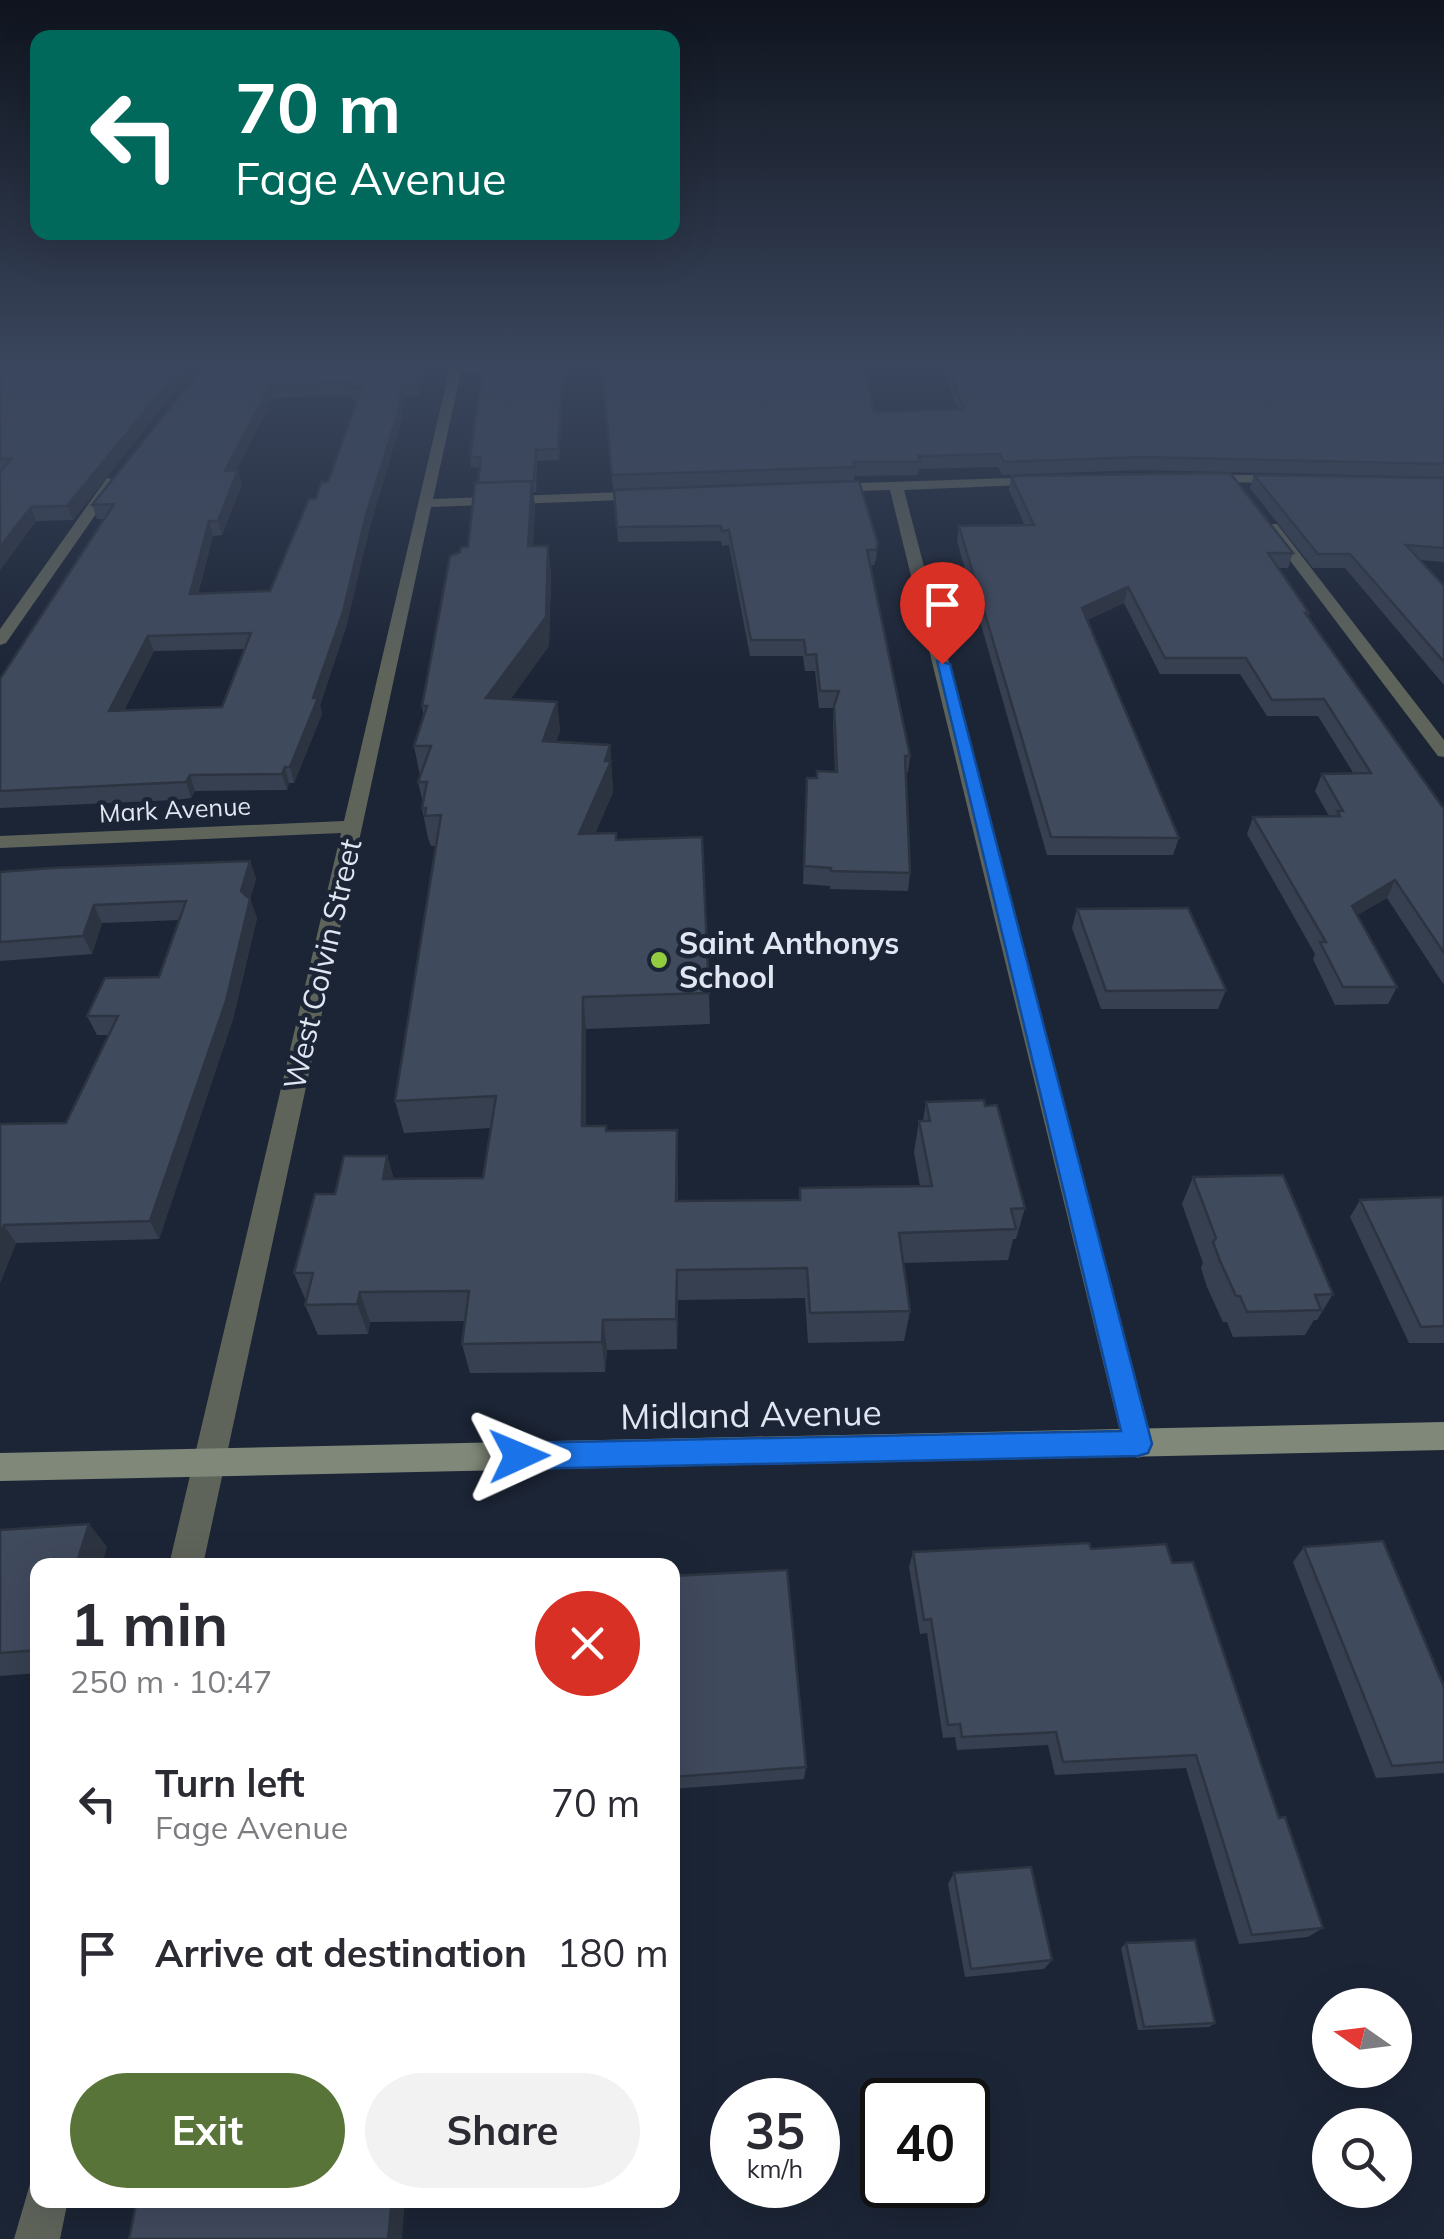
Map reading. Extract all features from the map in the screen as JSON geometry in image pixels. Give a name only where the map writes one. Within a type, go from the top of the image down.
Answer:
[{"type":"street","name":"West Colvin Street","points":[[188,1558],[432,467]]},
{"type":"street","points":[[0,640],[118,474]]},
{"type":"street","points":[[1194,478],[1304,480]]},
{"type":"street","points":[[1230,478],[1242,492]]},
{"type":"street","points":[[818,489],[1064,480]]},
{"type":"street","points":[[896,486],[1138,1444]]},
{"type":"street","points":[[424,503],[660,494]]},
{"type":"street","points":[[1255,507],[1444,752]]},
{"type":"street","name":"Mark Avenue","points":[[0,842],[352,827]]},
{"type":"street","name":"Midland Avenue","points":[[0,1467],[1444,1436]]},
{"type":"street","points":[[37,2239],[44,2208]]},
{"type":"building","points":[[4,467],[99,467],[67,506],[31,507],[0,547],[0,472]]},
{"type":"building","points":[[122,467],[238,470],[218,521],[209,521],[190,594],[270,591],[309,499],[316,499],[321,482],[328,482],[333,467],[381,467],[343,612],[313,698],[318,698],[290,767],[285,767],[282,774],[190,775],[186,782],[0,791],[0,679],[114,504],[92,505]],"holes":[[[251,633],[222,707],[109,711],[148,636]]]},
{"type":"building","points":[[480,467],[535,467],[534,481],[478,483]]},
{"type":"building","points":[[611,467],[840,467],[612,475]]},
{"type":"building","points":[[1230,473],[1293,553],[1268,553],[1309,613],[1305,613],[1444,809],[1444,953],[1395,880],[1352,906],[1397,987],[1343,987],[1320,942],[1326,942],[1253,817],[1340,816],[1337,811],[1343,811],[1322,774],[1371,773],[1324,699],[1272,700],[1246,658],[1165,658],[1128,587],[1082,608],[1179,838],[1051,837],[959,526],[1034,525],[1011,476]]},
{"type":"building","points":[[1254,475],[1444,478],[1444,548],[1406,545],[1444,586],[1444,662],[1350,554],[1318,554]]},
{"type":"building","points":[[532,481],[528,546],[548,546],[546,617],[486,698],[557,702],[543,741],[610,745],[605,761],[611,761],[579,834],[616,833],[616,840],[702,837],[709,993],[583,997],[582,1126],[606,1126],[606,1131],[677,1130],[676,1201],[800,1200],[800,1188],[932,1186],[919,1121],[930,1121],[926,1102],[984,1100],[985,1106],[997,1105],[1025,1208],[1011,1209],[1016,1229],[899,1233],[910,1311],[810,1313],[807,1268],[677,1270],[676,1319],[603,1320],[602,1342],[462,1344],[469,1291],[360,1292],[357,1304],[305,1305],[313,1273],[294,1273],[315,1194],[335,1194],[344,1156],[387,1156],[383,1179],[483,1178],[496,1096],[395,1101],[441,815],[425,816],[426,808],[422,808],[427,782],[418,782],[431,746],[414,746],[427,706],[422,706],[450,556],[460,552],[461,547],[468,547],[475,483]]},
{"type":"building","points":[[859,481],[878,544],[876,550],[867,550],[910,756],[905,756],[910,873],[831,871],[804,866],[807,778],[817,778],[817,771],[837,772],[834,706],[839,691],[820,691],[816,654],[806,655],[804,640],[751,640],[729,530],[722,531],[721,526],[617,527],[614,490]]},
{"type":"building","points":[[250,861],[241,891],[250,899],[226,1001],[150,1221],[4,1225],[0,1235],[0,1124],[66,1123],[118,1016],[87,1016],[105,978],[159,977],[186,901],[94,905],[83,936],[0,942],[0,872]]},
{"type":"building","points":[[1188,908],[1226,990],[1106,991],[1077,909]]},
{"type":"building","points":[[1283,1175],[1333,1294],[1315,1295],[1321,1310],[1247,1312],[1220,1261],[1213,1242],[1216,1238],[1193,1177]]},
{"type":"building","points":[[1443,1197],[1444,1326],[1421,1327],[1360,1200]]},
{"type":"building","points":[[89,1524],[78,1558],[30,1558],[30,1651],[0,1653],[0,1530]]},
{"type":"building","points":[[1383,1541],[1444,1687],[1444,1762],[1392,1766],[1304,1547]]},
{"type":"building","points":[[1089,1543],[1091,1549],[1166,1544],[1172,1563],[1193,1562],[1279,1818],[1285,1817],[1323,1928],[1252,1935],[1196,1755],[1063,1762],[1056,1732],[962,1737],[960,1724],[948,1725],[931,1619],[924,1620],[913,1552]]},
{"type":"building","points":[[787,1570],[806,1767],[680,1776],[680,1576]]},
{"type":"building","points":[[1031,1867],[1052,1960],[971,1969],[954,1873]]},
{"type":"building","points":[[1195,1940],[1215,2023],[1144,2027],[1126,1943]]},
{"type":"building","points":[[135,2208],[391,2208],[388,2239],[129,2239]]},
{"type":"place","name":"Saint Anthonys School","points":[[659,960]]},
{"type":"route","points":[[519,1456],[1138,1444],[942,664]]}]
